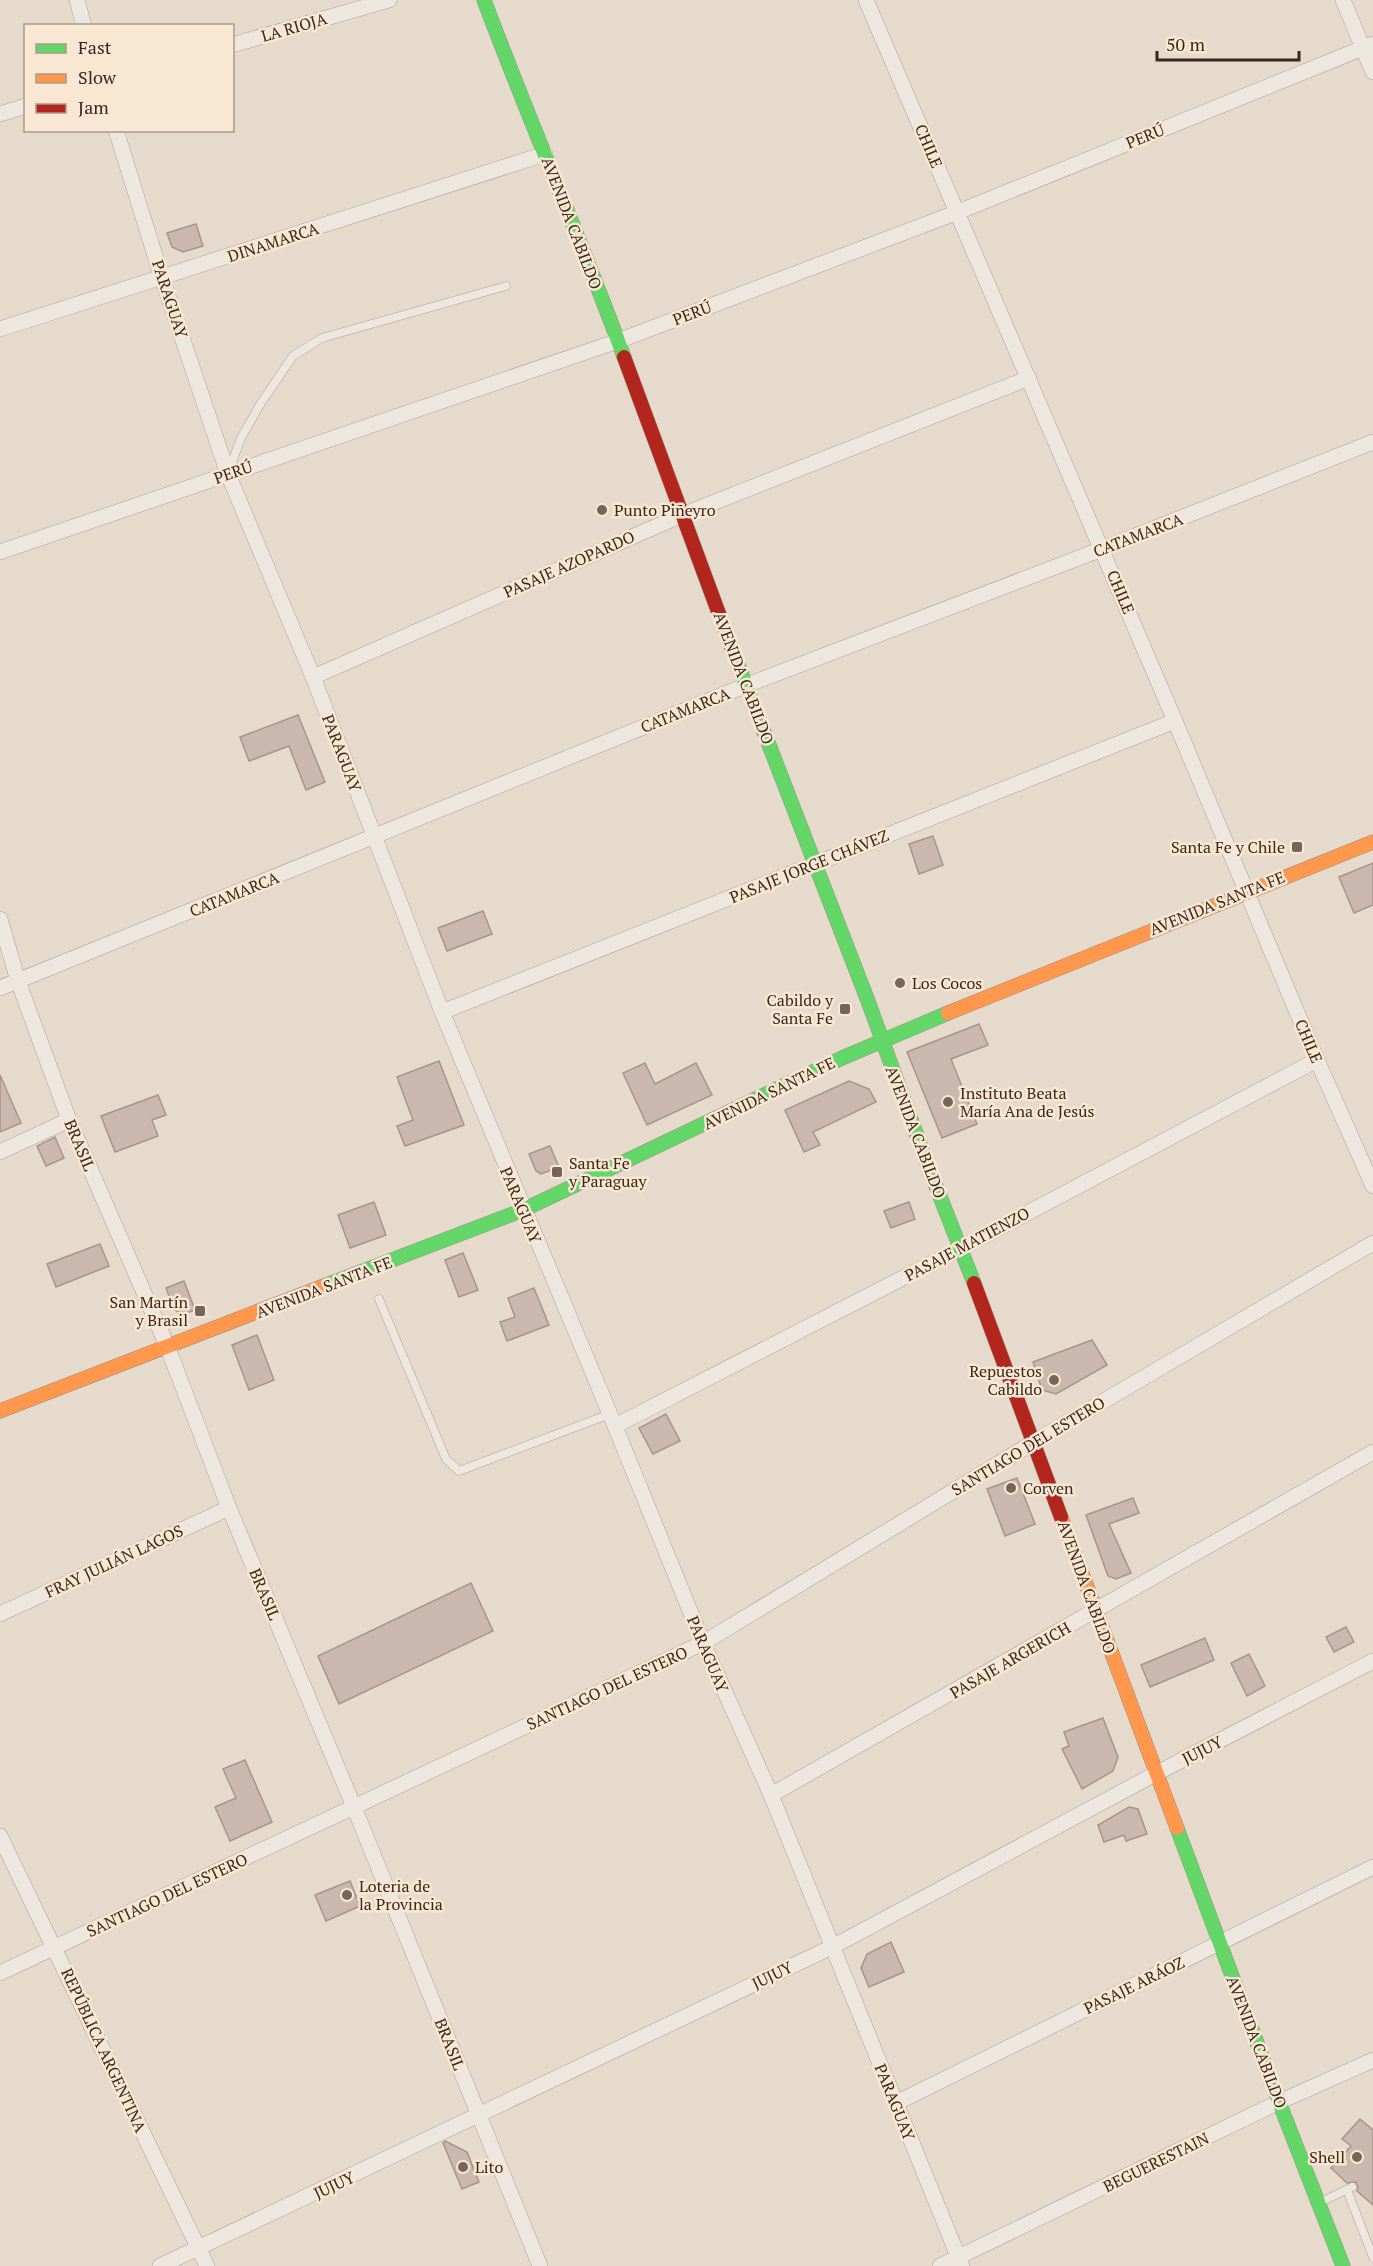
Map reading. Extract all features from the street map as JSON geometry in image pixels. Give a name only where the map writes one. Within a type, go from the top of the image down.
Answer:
[{"type":"street","points":[[77,0],[83,24]]},
{"type":"street","name":"LA RIOJA","points":[[234,44],[389,0]]},
{"type":"street","name":"AVENIDA CABILDO","points":[[484,0],[618,341],[1034,1442],[1279,2102],[1343,2266]]},
{"type":"street","name":"CHILE","points":[[866,0],[1102,549],[1317,1060],[1373,1186]]},
{"type":"street","points":[[1343,0],[1368,46],[1373,72]]},
{"type":"street","name":"PERÚ","points":[[0,552],[618,341],[958,212],[1368,46]]},
{"type":"street","points":[[0,114],[24,107]]},
{"type":"street","name":"PARAGUAY","points":[[117,132],[162,278],[228,474],[313,677],[442,1011],[523,1210],[613,1420],[703,1643],[771,1795],[960,2261]]},
{"type":"street","name":"DINAMARCA","points":[[0,329],[545,154]]},
{"type":"street","name":"PASAJE AZOPARDO","points":[[313,677],[682,515],[1029,378]]},
{"type":"street","name":"CATAMARCA","points":[[0,988],[747,685],[1373,442]]},
{"type":"street","name":"PASAJE JORGE CHÁVEZ","points":[[442,1011],[1175,721]]},
{"type":"street","name":"AVENIDA SANTA FE","points":[[0,1411],[523,1210],[882,1040],[1246,891],[1373,842]]},
{"type":"street","name":"BRASIL","points":[[0,919],[18,981],[69,1120],[168,1348],[229,1508],[354,1807],[540,2266]]},
{"type":"street","name":"PASAJE MATIENZO","points":[[613,1420],[961,1248],[1317,1060]]},
{"type":"street","points":[[0,1152],[69,1120]]},
{"type":"street","name":"SANTIAGO DEL ESTERO","points":[[0,1973],[703,1643],[1034,1442],[1373,1243]]},
{"type":"street","name":"PASAJE ARGERICH","points":[[771,1795],[1373,1452]]},
{"type":"street","name":"FRAY JULIÁN LAGOS","points":[[0,1614],[229,1508]]},
{"type":"street","name":"JUJUY","points":[[160,2266],[832,1947],[1157,1773],[1373,1661]]},
{"type":"street","name":"REPÚBLICA ARGENTINA","points":[[0,1836],[207,2266]]},
{"type":"street","name":"PASAJE ARÁOZ","points":[[896,2103],[1373,1867]]},
{"type":"street","name":"BEGUERESTAIN","points":[[940,2266],[960,2261],[1279,2102],[1373,2060]]},
{"type":"lane","points":[[228,474],[246,429],[293,356],[322,338],[506,286]]},
{"type":"lane","points":[[379,1299],[446,1459],[459,1471],[613,1420]]},
{"type":"lane","points":[[1318,2203],[1349,2188],[1373,2257]]},
{"type":"building","points":[[196,224],[203,246],[183,252],[172,247],[167,233]]},
{"type":"building","points":[[298,715],[325,782],[306,790],[289,746],[249,761],[240,737]]},
{"type":"building","points":[[933,836],[943,865],[919,874],[909,844]]},
{"type":"building","points":[[1373,863],[1373,905],[1354,913],[1339,877]]},
{"type":"building","points":[[483,911],[492,934],[447,951],[438,928]]},
{"type":"building","name":"Instituto Beata María Ana de Jesús","points":[[979,1024],[988,1045],[951,1059],[977,1124],[942,1138],[907,1052]]},
{"type":"building","points":[[439,1061],[464,1125],[405,1146],[397,1126],[413,1120],[397,1077]]},
{"type":"building","points":[[645,1063],[655,1084],[696,1063],[712,1095],[647,1125],[623,1073]]},
{"type":"building","points":[[0,1075],[21,1123],[0,1132]]},
{"type":"building","points":[[849,1081],[869,1089],[876,1102],[813,1132],[820,1145],[804,1152],[785,1110]]},
{"type":"building","points":[[158,1095],[166,1115],[152,1120],[158,1136],[115,1152],[101,1116]]},
{"type":"building","points":[[55,1137],[64,1158],[46,1166],[37,1146]]},
{"type":"building","points":[[550,1146],[559,1167],[541,1174],[536,1171],[529,1154]]},
{"type":"building","points":[[374,1202],[386,1235],[350,1248],[338,1215]]},
{"type":"building","points":[[909,1202],[915,1219],[891,1228],[884,1211]]},
{"type":"building","points":[[100,1244],[109,1266],[56,1287],[47,1264]]},
{"type":"building","points":[[463,1253],[478,1290],[459,1297],[445,1260]]},
{"type":"building","points":[[184,1281],[195,1310],[184,1314],[174,1310],[166,1288]]},
{"type":"building","points":[[534,1288],[549,1325],[507,1341],[500,1322],[515,1317],[508,1298]]},
{"type":"building","points":[[257,1335],[274,1380],[249,1390],[232,1345]]},
{"type":"building","points":[[1092,1340],[1107,1365],[1056,1394],[1042,1390],[1033,1362]]},
{"type":"building","points":[[666,1414],[680,1441],[653,1454],[639,1428]]},
{"type":"building","points":[[1017,1478],[1035,1524],[1005,1536],[987,1489]]},
{"type":"building","points":[[1133,1498],[1139,1513],[1109,1524],[1131,1573],[1116,1579],[1108,1576],[1086,1515]]},
{"type":"building","points":[[471,1583],[493,1631],[339,1704],[318,1656]]},
{"type":"building","points":[[1346,1627],[1354,1642],[1334,1652],[1326,1637]]},
{"type":"building","points":[[1205,1638],[1214,1660],[1150,1687],[1141,1665]]},
{"type":"building","points":[[1249,1654],[1265,1686],[1247,1696],[1231,1663]]},
{"type":"building","points":[[1103,1718],[1118,1757],[1113,1771],[1082,1789],[1062,1749],[1069,1746],[1064,1732]]},
{"type":"building","points":[[245,1760],[272,1822],[230,1841],[215,1807],[236,1798],[223,1769]]},
{"type":"building","points":[[1129,1807],[1138,1809],[1147,1834],[1126,1841],[1124,1835],[1104,1842],[1098,1825]]},
{"type":"building","points":[[350,1881],[360,1906],[326,1921],[315,1895]]},
{"type":"building","points":[[891,1942],[904,1972],[869,1987],[861,1968],[867,1954]]},
{"type":"building","name":"Shell","points":[[1360,2119],[1373,2130],[1373,2205],[1357,2191],[1356,2182],[1347,2183],[1331,2168],[1351,2146],[1342,2139]]},
{"type":"building","name":"Lito","points":[[445,2141],[467,2152],[479,2182],[462,2189],[443,2143]]},
{"type":"traffic: fast","points":[[484,0],[624,357]]},
{"type":"traffic: fast","points":[[732,649],[974,1283]]},
{"type":"traffic: fast","points":[[321,1287],[523,1210],[842,1058],[948,1013]]},
{"type":"traffic: fast","points":[[1177,1828],[1343,2266]]},
{"type":"traffic: slow","points":[[948,1013],[1373,842]]},
{"type":"traffic: slow","points":[[0,1411],[321,1287]]},
{"type":"traffic: slow","points":[[1061,1517],[1177,1828]]},
{"type":"traffic: jam","points":[[624,357],[732,649]]},
{"type":"traffic: jam","points":[[974,1283],[1061,1517]]},
{"type":"place","name":"Punto Piñeyro","points":[[602,510]]},
{"type":"place","name":"Santa Fe y Chile","points":[[1297,847]]},
{"type":"place","name":"Los Cocos","points":[[900,983]]},
{"type":"place","name":"Cabildo y Santa Fe","points":[[845,1009]]},
{"type":"place","name":"Instituto Beata María Ana de Jesús","points":[[948,1102]]},
{"type":"place","name":"Santa Fe y Paraguay","points":[[557,1172]]},
{"type":"place","name":"San Martín y Brasil","points":[[200,1311]]},
{"type":"place","name":"Repuestos Cabildo","points":[[1054,1380]]},
{"type":"place","name":"Corven","points":[[1011,1488]]},
{"type":"place","name":"Loteria de la Provincia","points":[[347,1895]]},
{"type":"place","name":"Shell","points":[[1357,2157]]},
{"type":"place","name":"Lito","points":[[463,2167]]}]
